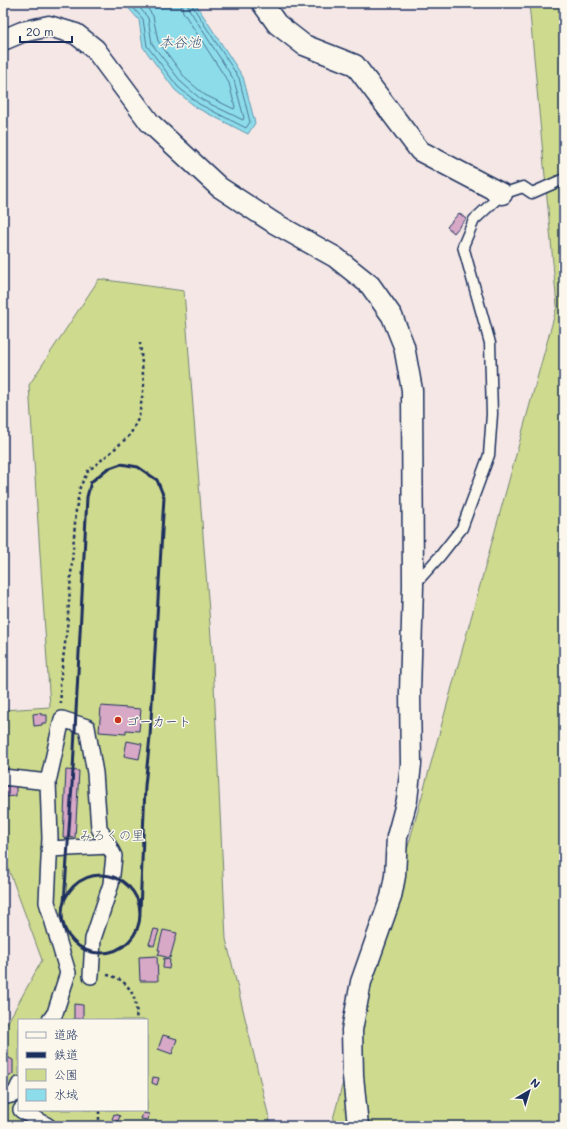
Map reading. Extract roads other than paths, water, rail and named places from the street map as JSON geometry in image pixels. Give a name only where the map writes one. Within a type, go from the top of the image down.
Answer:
[{"type":"street","points":[[262,3],[277,24],[304,44],[355,65],[420,151],[502,194]]},
{"type":"street","points":[[3,40],[22,32],[49,26],[76,34],[95,49],[150,123],[219,188],[274,223],[335,257],[370,285],[392,316],[404,346],[412,390],[413,586],[410,692],[411,764],[407,800],[397,837],[395,876],[390,897],[361,982],[352,1030],[353,1076],[358,1126]]},
{"type":"street","points":[[51,1019],[55,1013],[68,973],[47,902],[49,849],[48,782],[62,719],[87,727],[95,774],[99,828],[114,856],[111,884],[93,939],[91,976]]},
{"type":"street","points":[[3,777],[48,782]]},
{"type":"street","points":[[49,849],[109,846]]},
{"type":"street","points":[[3,1098],[15,1094],[18,1087]]},
{"type":"street","points":[[3,1098],[18,1109]]},
{"type":"street","points":[[22,1111],[48,1126]]},
{"type":"lane","points":[[413,586],[440,556],[462,528],[489,455],[492,414],[490,343],[463,246],[474,220],[502,194],[523,187],[532,194],[564,179]]},
{"type":"water","name":"本谷池","points":[[124,3],[195,3],[243,77],[255,123],[248,134],[197,108],[175,90],[143,47],[139,20]]},
{"type":"railway","points":[[64,903],[73,770],[87,497],[91,482],[107,469],[121,464],[138,467],[157,480],[164,497],[150,737],[145,786],[140,912]]},
{"type":"railway","points":[[101,875],[116,878],[128,887],[137,899],[140,914],[137,929],[128,941],[116,950],[101,953],[86,950],[74,941],[65,929],[62,914],[65,899],[74,887],[86,878],[101,875]]},
{"type":"place","name":"ゴーカート","points":[[118,720]]},
{"type":"park label","name":"みろくの里","points":[[112,834]]}]
